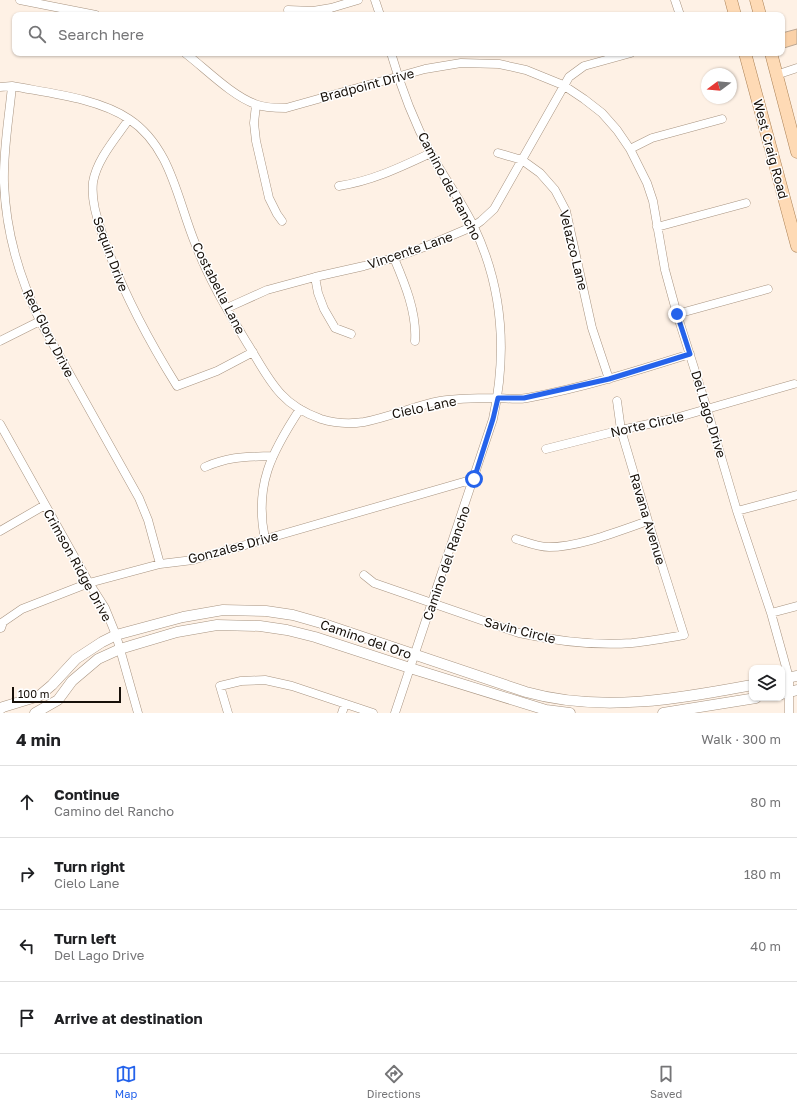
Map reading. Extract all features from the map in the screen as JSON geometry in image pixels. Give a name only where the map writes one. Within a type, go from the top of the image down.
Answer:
[{"type":"main road","points":[[731,0],[734,12]]},
{"type":"main road","points":[[756,0],[759,12]]},
{"type":"main road","name":"West Craig Road","points":[[746,56],[797,246]]},
{"type":"main road","name":"West Craig Road","points":[[772,56],[797,152]]},
{"type":"street","points":[[20,0],[82,12]]},
{"type":"street","points":[[69,9],[71,0]]},
{"type":"street","points":[[288,10],[313,11],[331,8],[358,0]]},
{"type":"street","points":[[375,0],[379,12]]},
{"type":"street","points":[[676,0],[679,12]]},
{"type":"street","name":"Bradpoint Drive","points":[[192,56],[235,94],[256,105],[275,108],[286,108],[425,69],[462,63],[499,64],[526,70],[563,85]]},
{"type":"street","name":"Camino del Rancho","points":[[392,56],[414,119],[431,153],[474,226],[481,244],[495,287],[501,335],[502,358],[498,398],[493,419],[395,713]]},
{"type":"street","name":"Vincente Lane","points":[[227,308],[267,290],[394,258],[474,226],[494,209],[563,85],[569,77],[584,66],[620,56]]},
{"type":"street","points":[[776,75],[797,68]]},
{"type":"street","name":"Del Lago Drive","points":[[563,85],[602,113],[617,130],[630,149],[647,183],[653,201],[665,270],[677,314],[737,511],[771,613],[789,677],[789,713]]},
{"type":"street","name":"Costabella Lane","points":[[0,87],[12,86],[90,102],[110,108],[129,119],[144,131],[157,146],[167,163],[195,243],[210,277],[227,308],[268,377],[282,395],[300,409]]},
{"type":"street","name":"Red Glory Drive","points":[[12,86],[4,161],[4,183],[8,227],[19,270],[40,321],[139,498],[148,520],[160,564]]},
{"type":"street","points":[[256,105],[254,123],[256,141],[269,198],[282,221]]},
{"type":"street","name":"Sequin Drive","points":[[129,119],[104,155],[97,168],[93,182],[93,197],[112,262],[129,302],[154,349],[177,386],[217,371],[253,352]]},
{"type":"street","points":[[630,149],[652,138],[722,119]]},
{"type":"street","points":[[339,186],[381,176],[431,153]]},
{"type":"street","name":"Velazco Lane","points":[[498,153],[522,160],[540,173],[555,190],[566,211],[592,328],[609,379]]},
{"type":"street","points":[[657,227],[746,203]]},
{"type":"street","points":[[394,258],[410,298],[416,328],[415,342]]},
{"type":"street","points":[[315,277],[318,293],[324,309],[335,328],[351,334]]},
{"type":"street","points":[[677,314],[768,289]]},
{"type":"street","points":[[0,341],[40,321]]},
{"type":"street","name":"Cielo Lane","points":[[300,409],[321,418],[342,423],[363,422],[412,407],[440,401],[469,398],[524,398],[609,379],[690,354]]},
{"type":"street","name":"Norte Circle","points":[[546,449],[672,419],[794,384]]},
{"type":"street","name":"Ravana Avenue","points":[[617,400],[621,430],[684,635]]},
{"type":"street","points":[[266,539],[262,522],[261,506],[264,483],[273,456],[285,432],[300,409]]},
{"type":"street","name":"Crimson Ridge Drive","points":[[0,424],[2,434],[105,608],[116,635],[138,713]]},
{"type":"street","points":[[205,467],[217,462],[238,457],[273,456]]},
{"type":"street","name":"Gonzales Drive","points":[[1,628],[3,622],[22,609],[89,583],[160,564],[193,560],[474,479]]},
{"type":"street","points":[[737,511],[797,495]]},
{"type":"street","points":[[0,531],[45,505]]},
{"type":"street","points":[[516,539],[548,547],[573,545],[648,521]]},
{"type":"street","name":"Savin Circle","points":[[364,575],[374,584],[519,633],[541,638],[580,643],[632,643],[684,635]]},
{"type":"street","points":[[771,613],[797,606]]},
{"type":"street","name":"Camino del Oro","points":[[0,709],[39,696],[52,685],[76,659],[102,642],[116,635],[182,617],[223,610],[266,611],[292,615],[321,623],[548,698],[579,703],[650,702],[749,686]]},
{"type":"street","name":"Camino del Oro","points":[[35,713],[58,700],[72,681],[98,659],[120,649],[177,632],[217,625],[260,626],[287,630],[315,637],[546,712],[570,713]]},
{"type":"street","points":[[228,713],[220,686],[240,681],[265,680],[292,686],[373,713]]},
{"type":"street","points":[[546,712],[548,698]]},
{"type":"street","points":[[663,713],[749,699]]},
{"type":"street","points":[[342,713],[345,704]]},
{"type":"building","points":[[797,29],[797,44],[785,48],[785,32]]},
{"type":"route","points":[[474,479],[498,398],[524,398],[609,379],[690,354],[677,314]]}]
